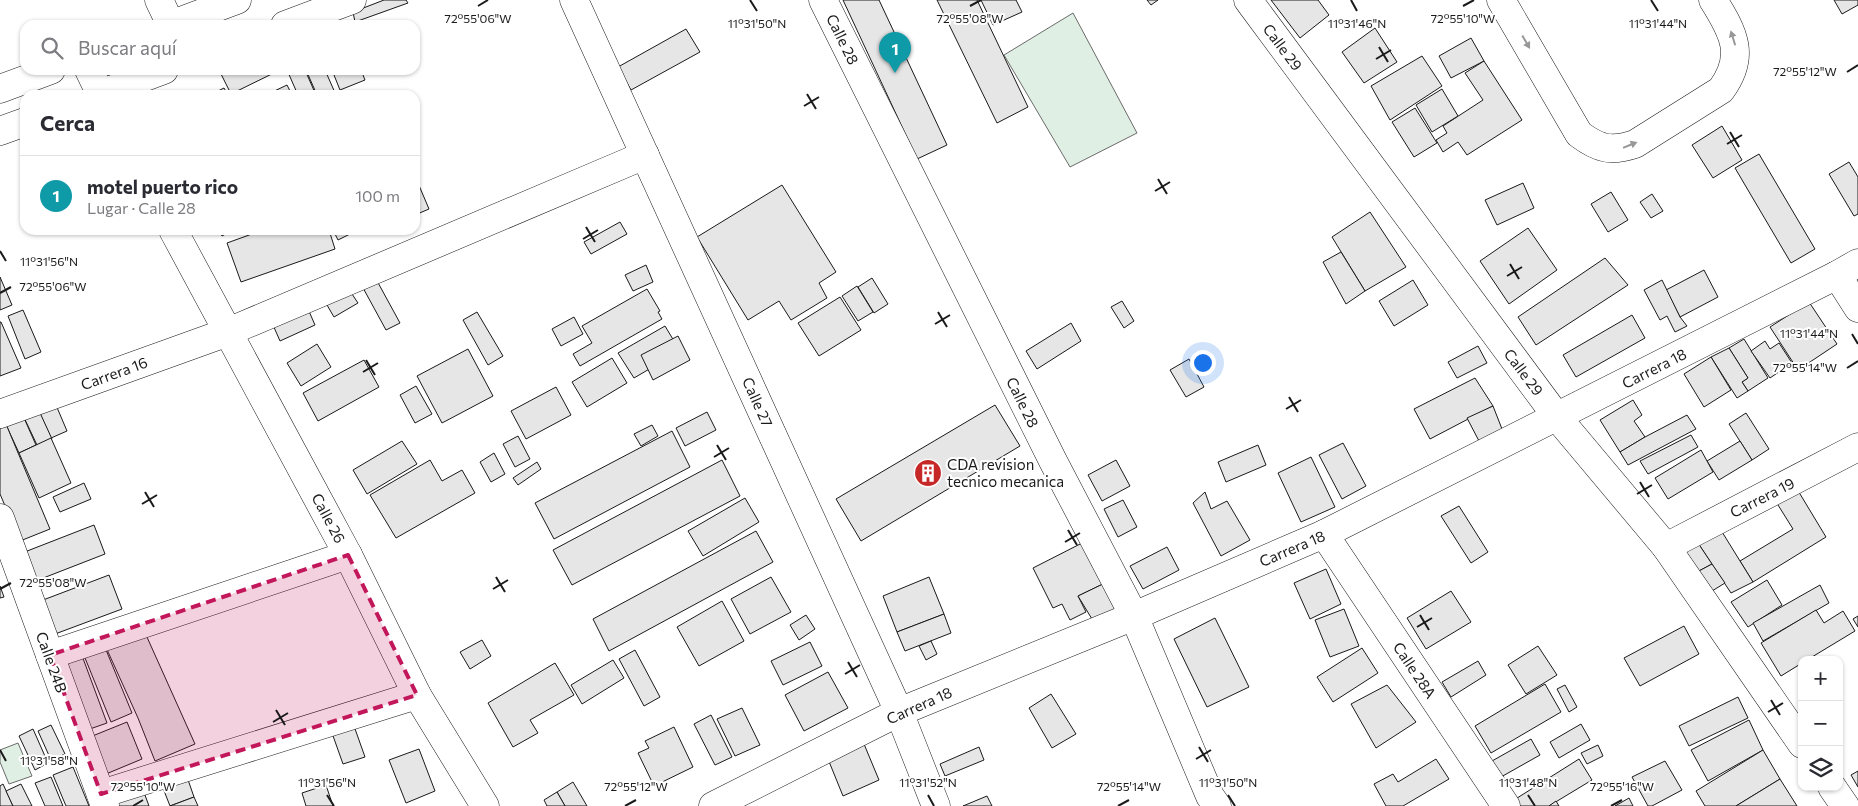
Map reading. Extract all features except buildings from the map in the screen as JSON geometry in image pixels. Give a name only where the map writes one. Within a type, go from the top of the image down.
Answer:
[{"type":"street","points":[[159,0],[168,20]]},
{"type":"street","points":[[183,20],[237,0]]},
{"type":"street","points":[[298,20],[352,0]]},
{"type":"street","name":"Calle 27","points":[[574,0],[899,712],[936,806]]},
{"type":"street","name":"Calle 28","points":[[823,0],[1053,461],[1134,616],[1206,803]]},
{"type":"street","name":"Calle 29","points":[[1248,0],[1557,417],[1666,547],[1798,738]]},
{"type":"street","points":[[1501,0],[1579,134],[1592,144],[1607,149],[1619,149],[1635,144],[1720,90],[1729,79],[1735,62],[1736,46],[1729,26],[1714,0]]},
{"type":"street","points":[[0,89],[38,75]]},
{"type":"street","points":[[97,88],[145,75]]},
{"type":"street","points":[[0,131],[20,124]]},
{"type":"street","name":"Carrera 16","points":[[0,414],[228,332],[645,154]]},
{"type":"street","name":"Calle 26","points":[[176,235],[348,555],[417,695],[485,806]]},
{"type":"street","points":[[1847,269],[1858,308]]},
{"type":"street","name":"Carrera 18","points":[[713,806],[899,712],[1134,616],[1324,534],[1847,269]]},
{"type":"street","name":"Carrera 19","points":[[1666,547],[1858,447]]},
{"type":"street","name":"Calle 24B","points":[[0,518],[103,800]]},
{"type":"street","name":"Calle 28A","points":[[1324,534],[1506,806]]},
{"type":"street","points":[[50,655],[348,555]]},
{"type":"street","points":[[103,800],[417,695]]},
{"type":"street","points":[[1835,791],[1845,806]]},
{"type":"highlighted area","points":[[348,555],[417,695],[101,794],[50,655]]},
{"type":"green space","points":[[1073,13],[1137,133],[1070,167],[1004,55]]},
{"type":"green space","points":[[18,743],[32,776],[9,784],[0,762],[0,750]]},
{"type":"place","name":"motel puerto rico","points":[[895,73]]},
{"type":"place","name":"CDA revision tecnico mecanica","points":[[928,473]]}]
